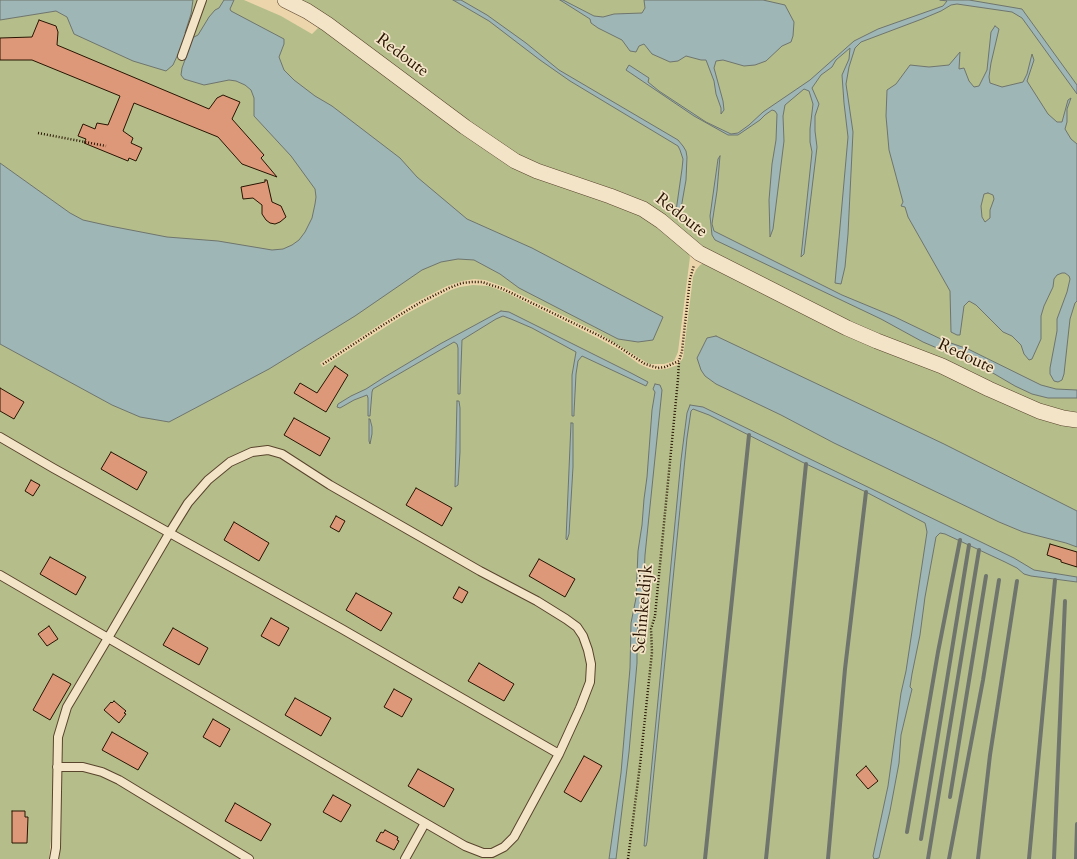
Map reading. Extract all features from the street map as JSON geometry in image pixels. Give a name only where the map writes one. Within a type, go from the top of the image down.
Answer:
[{"type":"street","name":"Redoute","points":[[285,0],[307,11],[327,24],[465,127],[506,155],[537,171],[643,209],[666,224],[698,254],[830,320],[877,341],[936,363],[1039,411],[1063,418],[1077,420]]},
{"type":"lane","points":[[182,56],[202,0]]},
{"type":"lane","points":[[0,437],[342,629],[559,754]]},
{"type":"lane","points":[[0,575],[108,638],[425,823],[465,846],[482,853],[492,853],[504,847],[514,837],[559,754],[590,682],[591,664],[588,650],[582,636],[576,627],[566,619],[537,601],[480,571],[330,485],[282,454],[268,450],[252,452],[230,462],[208,480],[188,503],[170,532],[108,638],[67,707],[58,737],[56,848],[54,859]]},
{"type":"lane","points":[[57,767],[83,767],[102,772],[119,780],[249,859]]},
{"type":"lane","points":[[405,859],[425,823]]},
{"type":"path","points":[[38,133],[106,146]]},
{"type":"path","name":"Schinkeldijk","points":[[628,859],[652,652],[651,629],[655,616],[679,361],[682,351],[690,279],[698,254]]},
{"type":"path","points":[[324,364],[421,302],[449,288],[462,283],[472,282],[482,282],[503,289],[598,335],[651,367],[665,367],[679,361]]},
{"type":"green space","points":[[0,0],[244,0],[281,16],[312,34],[322,24],[491,150],[647,215],[688,253],[690,257],[678,352],[674,361],[664,364],[649,364],[597,332],[505,287],[485,280],[474,279],[447,286],[410,305],[320,363],[323,367],[406,314],[451,290],[473,285],[489,286],[507,293],[599,339],[621,351],[639,364],[650,369],[666,369],[678,365],[683,358],[693,277],[696,270],[704,263],[1077,424],[1077,859],[59,859],[61,844],[61,784],[53,784],[49,859],[0,859]]},
{"type":"green space","points":[[292,0],[1077,0],[1077,417],[1066,415],[877,337],[740,270],[679,232],[537,168]]},
{"type":"water","points":[[0,0],[193,0],[191,14],[185,33],[194,37],[198,35],[209,17],[219,8],[224,0],[234,0],[230,9],[231,11],[284,39],[284,44],[279,57],[284,70],[294,80],[315,96],[332,106],[400,158],[417,177],[467,219],[532,248],[663,317],[653,340],[638,342],[618,339],[519,288],[500,274],[474,260],[458,259],[441,262],[422,270],[355,316],[269,369],[169,422],[140,417],[112,405],[0,344],[0,163],[70,213],[83,220],[167,237],[218,241],[272,250],[283,249],[292,245],[299,240],[305,232],[312,218],[316,197],[315,189],[291,156],[254,116],[254,98],[251,90],[245,85],[229,80],[204,85],[184,79],[181,75],[186,57],[178,54],[173,65],[166,71],[133,61],[74,34],[67,17],[56,11],[0,20]]},
{"type":"water","points":[[453,0],[461,0],[487,15],[526,43],[559,70],[678,140],[686,151],[687,157],[686,180],[680,214],[676,213],[676,211],[683,159],[678,146],[570,81],[489,21]]},
{"type":"water","points":[[560,0],[563,0],[594,16],[603,17],[614,14],[642,13],[645,8],[644,0],[763,0],[785,5],[794,22],[793,36],[791,42],[782,46],[766,61],[755,65],[744,66],[723,60],[716,61],[714,68],[724,110],[721,114],[721,108],[716,94],[714,81],[706,60],[686,56],[678,61],[670,62],[652,54],[644,44],[639,46],[636,52],[630,51],[622,40],[598,28],[591,23],[590,19]]},
{"type":"water","points":[[940,0],[969,0],[1022,9],[1077,85],[1077,94],[1022,18],[1012,12],[957,4],[951,5],[922,19],[861,42],[855,48],[849,67],[846,84],[853,132],[848,234],[845,267],[841,284],[835,283],[848,137],[842,75],[849,59],[850,48],[836,60],[832,67],[821,75],[812,88],[819,104],[815,116],[817,147],[804,254],[801,257],[812,152],[810,129],[813,104],[809,91],[804,89],[785,105],[783,116],[784,141],[773,229],[770,237],[769,200],[776,140],[777,114],[775,111],[772,110],[738,135],[728,135],[694,116],[626,70],[629,65],[649,78],[648,82],[659,91],[706,122],[731,134],[738,133],[763,112],[810,80],[854,41],[878,29],[943,6],[947,1]]},
{"type":"water","points":[[995,26],[999,29],[991,63],[989,77],[990,83],[1002,87],[1023,82],[1027,74],[1032,54],[1034,60],[1027,81],[1048,114],[1057,122],[1062,122],[1068,100],[1071,98],[1067,109],[1067,122],[1065,129],[1071,139],[1077,144],[1077,301],[1070,319],[1064,374],[1062,380],[1058,382],[1054,381],[1050,374],[1050,368],[1057,331],[1057,319],[1067,292],[1070,279],[1069,276],[1062,273],[1057,275],[1054,279],[1053,287],[1041,316],[1041,339],[1032,359],[1029,360],[1024,354],[1021,345],[1012,336],[1003,332],[976,305],[969,301],[964,306],[960,335],[951,332],[950,291],[908,217],[905,207],[901,206],[903,202],[889,150],[886,116],[887,90],[896,84],[910,65],[929,67],[949,65],[960,52],[959,69],[964,68],[969,81],[974,87],[979,86],[987,70],[991,32]],"holes":[[[988,193],[993,195],[994,199],[990,210],[990,218],[985,222],[982,217],[981,206],[984,194]]]},
{"type":"water","points":[[720,156],[712,224],[714,231],[842,295],[895,317],[945,341],[968,349],[1041,385],[1056,389],[1077,390],[1077,398],[1048,398],[1032,394],[986,369],[923,342],[881,319],[715,240],[712,235],[710,216],[718,159]]},
{"type":"water","points":[[501,311],[509,312],[631,373],[648,382],[646,386],[582,356],[578,361],[574,416],[572,416],[572,375],[576,352],[532,328],[503,316],[462,340],[460,394],[458,394],[458,348],[457,344],[454,342],[373,389],[370,416],[368,416],[367,395],[340,408],[337,407],[338,404],[351,396],[366,389],[440,344]]},
{"type":"water","points":[[716,336],[944,444],[1077,511],[1077,547],[1023,532],[999,522],[834,443],[781,415],[716,384],[705,376],[701,370],[697,358],[707,338]]},
{"type":"water","points":[[655,384],[660,385],[662,390],[645,555],[643,601],[637,631],[637,663],[629,752],[616,859],[609,859],[621,773],[630,668],[631,623],[636,598],[638,551],[642,525],[652,410],[655,392],[653,389]]},
{"type":"water","points":[[457,401],[459,401],[460,408],[460,452],[458,485],[455,487]]},
{"type":"water","points":[[690,405],[703,407],[1014,558],[1034,570],[1077,577],[1077,582],[1031,576],[1024,574],[1017,568],[945,534],[940,533],[936,537],[912,674],[910,687],[912,689],[901,735],[899,763],[879,858],[874,859],[873,856],[888,786],[901,693],[906,671],[927,532],[925,523],[866,492],[804,463],[709,415],[693,409],[691,411],[687,438],[647,842],[646,846],[644,846],[681,460],[687,413]]},
{"type":"water","points":[[369,419],[372,427],[370,444],[369,441]]},
{"type":"water","points":[[571,423],[573,423],[573,467],[569,534],[567,540],[566,539]]},
{"type":"building","points":[[39,20],[56,26],[58,32],[57,45],[209,109],[217,98],[223,95],[240,102],[232,119],[264,155],[261,158],[277,177],[242,164],[218,137],[134,103],[123,131],[133,138],[131,143],[142,148],[136,161],[129,158],[128,161],[84,143],[86,139],[78,136],[83,124],[95,129],[97,123],[108,125],[120,96],[32,60],[0,60],[0,38],[32,37]]},
{"type":"building","points":[[265,180],[267,180],[272,202],[281,206],[286,217],[275,224],[266,220],[262,214],[262,205],[253,198],[243,199],[241,187],[265,182]]},
{"type":"building","points":[[335,366],[348,375],[326,412],[294,393],[300,383],[317,393]]},
{"type":"building","points":[[0,388],[24,402],[14,419],[0,411]]},
{"type":"building","points":[[294,418],[330,438],[320,456],[284,435]]},
{"type":"building","points":[[111,452],[147,472],[137,490],[101,469]]},
{"type":"building","points":[[31,480],[40,485],[33,496],[25,491]]},
{"type":"building","points":[[416,488],[452,508],[442,526],[406,505]]},
{"type":"building","points":[[336,516],[345,521],[339,532],[330,527]]},
{"type":"building","points":[[234,522],[269,543],[259,561],[224,540]]},
{"type":"building","points":[[1050,544],[1077,552],[1077,567],[1061,562],[1061,560],[1047,555]]},
{"type":"building","points":[[50,557],[86,577],[76,595],[40,574]]},
{"type":"building","points":[[539,559],[575,579],[565,597],[529,576]]},
{"type":"building","points":[[459,587],[468,592],[462,603],[453,598]]},
{"type":"building","points":[[356,593],[392,613],[381,631],[346,610]]},
{"type":"building","points":[[271,618],[289,628],[279,646],[261,636]]},
{"type":"building","points":[[49,626],[58,639],[47,646],[38,634]]},
{"type":"building","points":[[173,628],[208,648],[199,665],[163,645]]},
{"type":"building","points":[[479,663],[514,684],[504,701],[468,681]]},
{"type":"building","points":[[53,674],[71,684],[50,720],[33,710]]},
{"type":"building","points":[[394,689],[412,699],[402,717],[384,707]]},
{"type":"building","points":[[295,698],[331,718],[321,736],[285,715]]},
{"type":"building","points":[[114,701],[126,711],[124,713],[126,714],[119,723],[104,710],[111,702],[112,703]]},
{"type":"building","points":[[213,719],[230,729],[220,747],[203,737]]},
{"type":"building","points":[[112,732],[148,753],[138,770],[102,750]]},
{"type":"building","points":[[584,756],[602,766],[581,802],[564,792]]},
{"type":"building","points":[[866,766],[878,781],[868,789],[856,775]]},
{"type":"building","points":[[418,769],[454,789],[444,807],[408,786]]},
{"type":"building","points":[[333,795],[351,805],[341,822],[323,812]]},
{"type":"building","points":[[235,803],[271,824],[261,841],[225,821]]},
{"type":"building","points":[[12,811],[25,811],[25,817],[28,817],[27,843],[12,843]]},
{"type":"building","points":[[385,830],[398,837],[397,840],[399,841],[394,850],[376,841],[381,832],[383,833]]},
{"type":"waterway","points":[[705,859],[749,435]]},
{"type":"waterway","points":[[766,859],[806,464]]},
{"type":"waterway","points":[[828,859],[845,669],[866,492]]},
{"type":"waterway","points":[[907,832],[938,652],[960,540]]},
{"type":"waterway","points":[[921,839],[969,545]]},
{"type":"waterway","points":[[928,859],[979,550]]},
{"type":"waterway","points":[[950,797],[986,576]]},
{"type":"waterway","points":[[949,859],[983,680],[999,580]]},
{"type":"waterway","points":[[1029,859],[1055,580]]},
{"type":"waterway","points":[[978,859],[990,755],[1017,581]]},
{"type":"waterway","points":[[1054,859],[1065,601]]},
{"type":"waterway","points":[[1076,859],[1077,824]]}]
